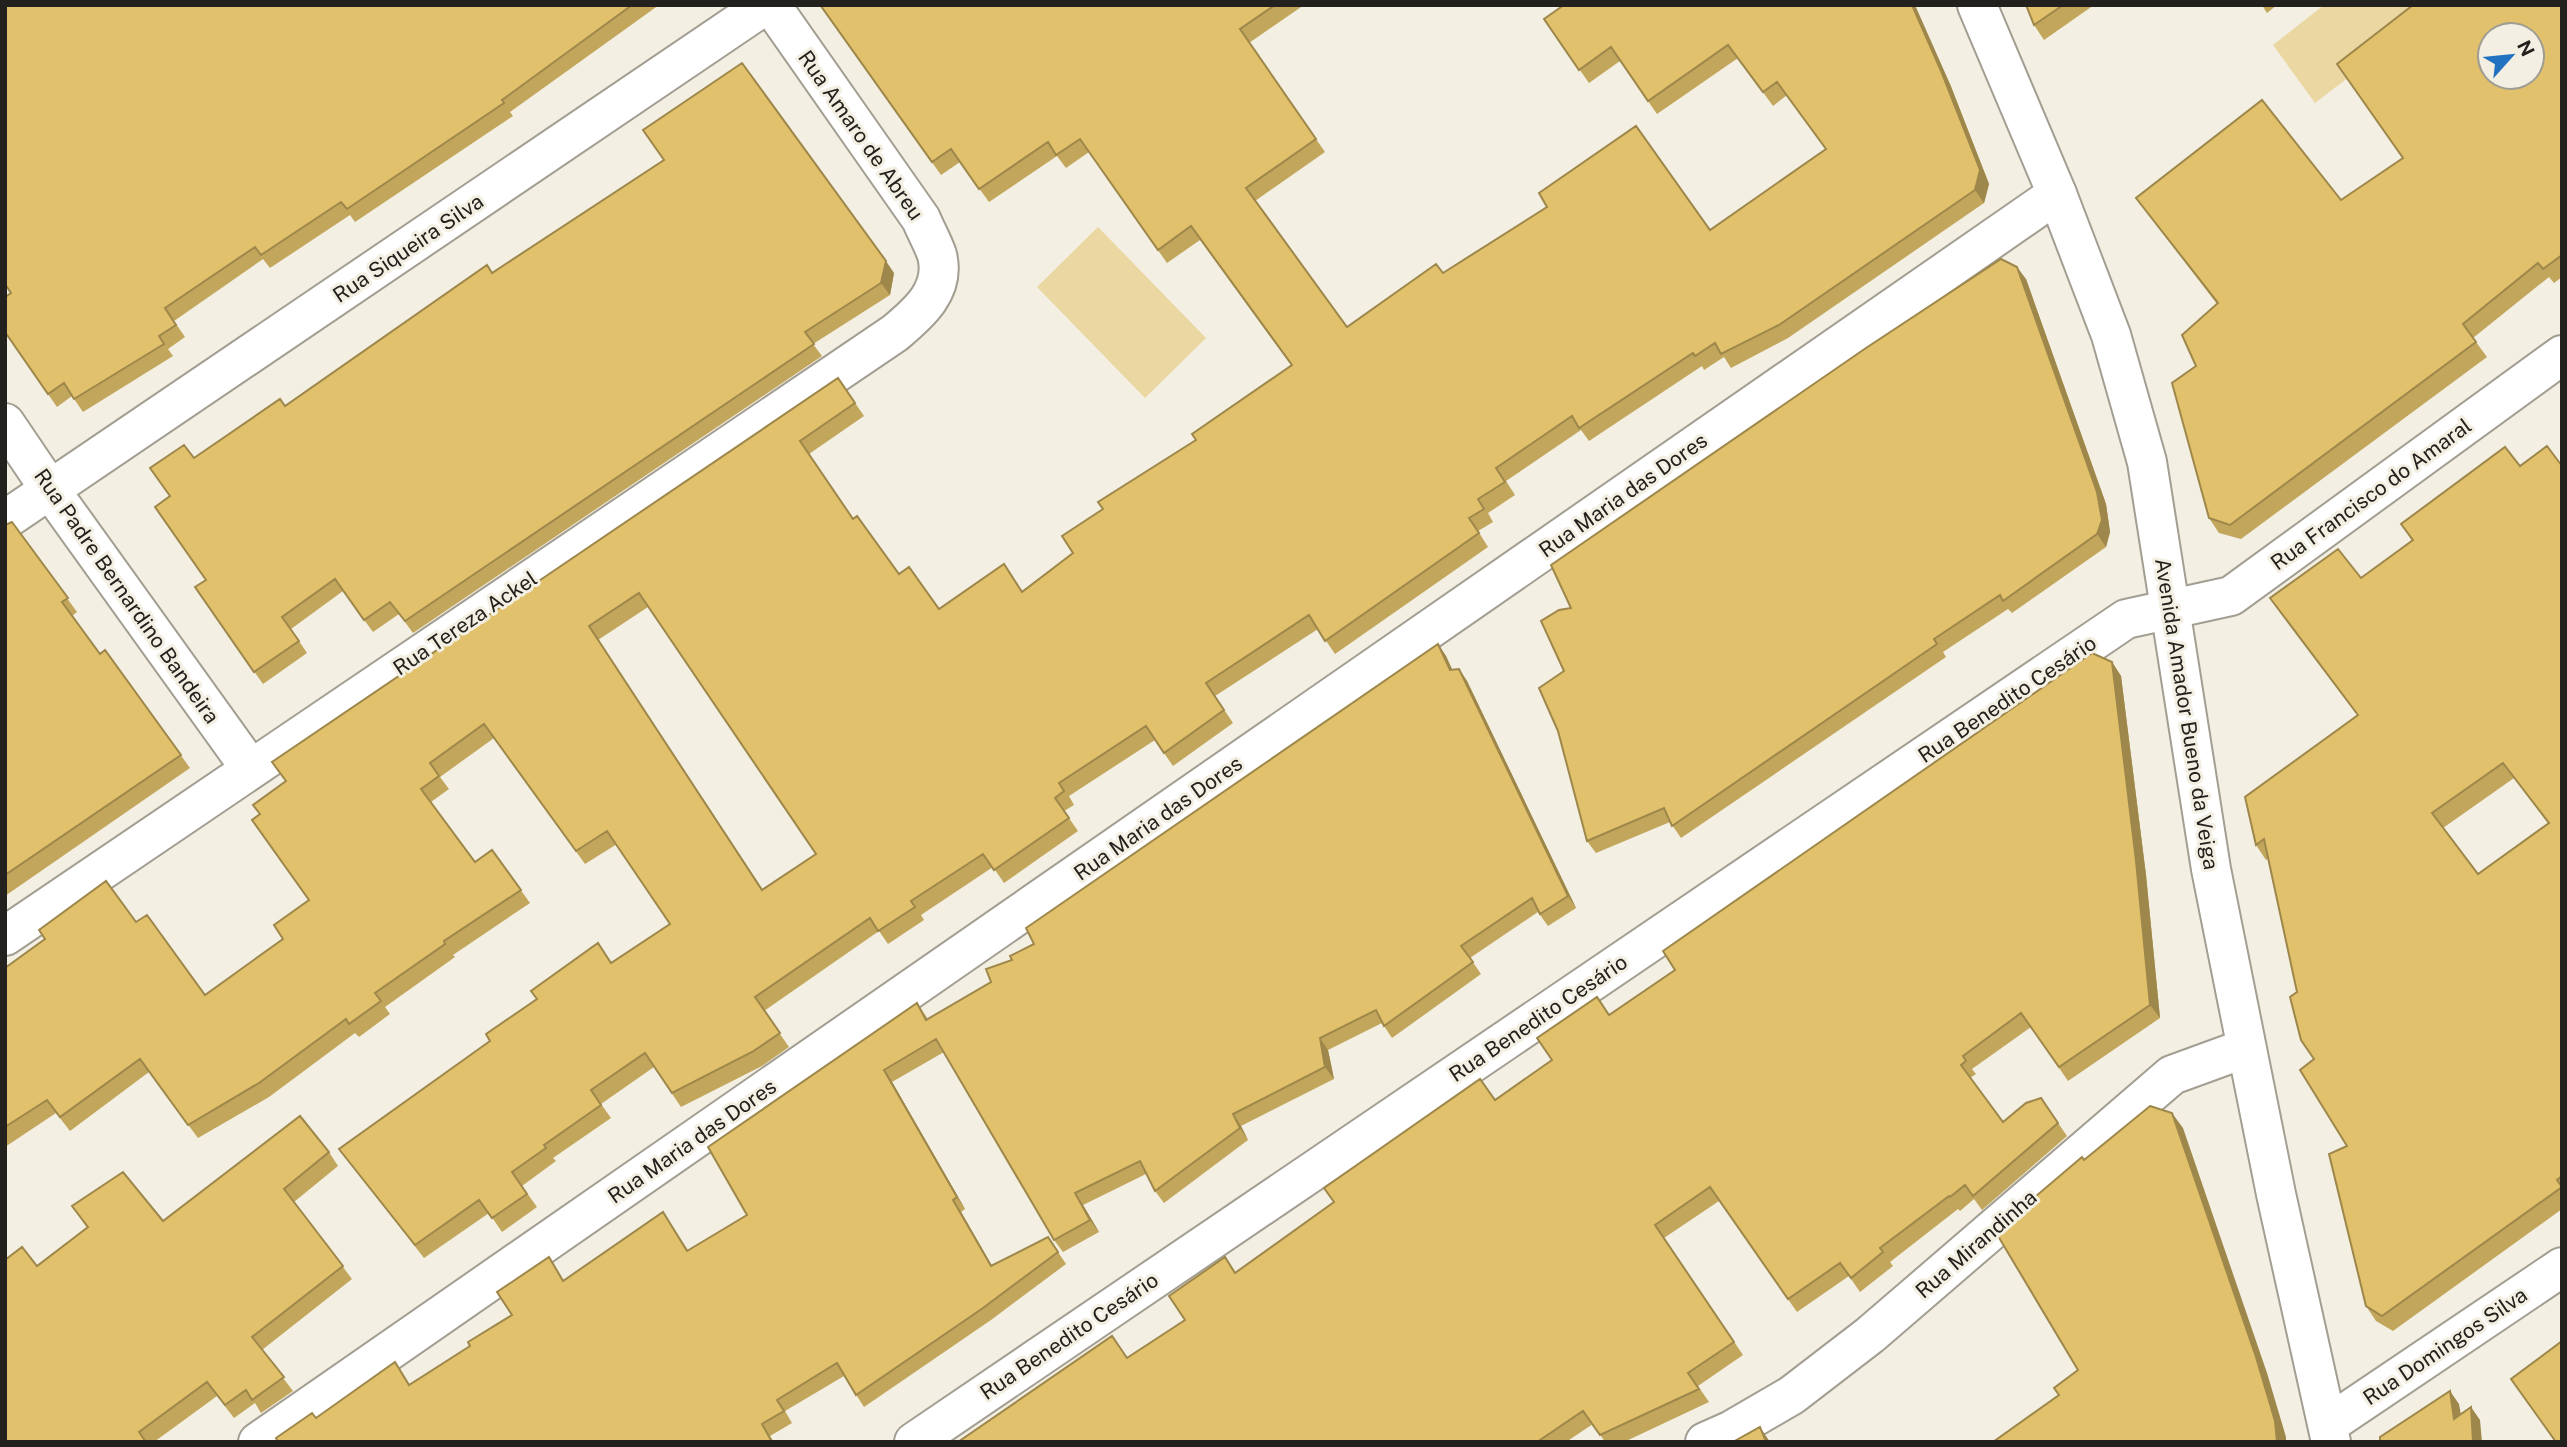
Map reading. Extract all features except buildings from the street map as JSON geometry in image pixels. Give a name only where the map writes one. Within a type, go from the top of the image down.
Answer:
[{"type":"street","name":"Rua Siqueira Silva","points":[[5,520],[765,5]]},
{"type":"street","name":"Rua Amaro de Abreu","points":[[771,5],[921,219],[937,257],[937,282],[923,310]]},
{"type":"street","name":"Avenida Amador Bueno da Veiga","points":[[1977,5],[2057,194],[2110,335],[2147,462],[2211,869],[2276,1194],[2330,1433]]},
{"type":"street","name":"Rua Maria das Dores","points":[[258,1442],[2057,194]]},
{"type":"street","name":"Rua Tereza Ackel","points":[[5,936],[883,341],[923,310]]},
{"type":"street","name":"Rua Francisco do Amaral","points":[[2169,610],[2231,596],[2562,355]]},
{"type":"street","name":"Rua Padre Bernardino Bandeira","points":[[5,423],[250,768]]},
{"type":"street","name":"Rua Benedito Cesário","points":[[914,1442],[2126,619],[2169,610]]},
{"type":"street","name":"Rua Mirandinha","points":[[1705,1442],[1732,1430],[1792,1395],[1870,1335],[2172,1075],[2246,1048]]},
{"type":"street","name":"Rua Domingos Silva","points":[[2330,1433],[2562,1267]]},
{"type":"shaded area","points":[[2324,5],[2443,5],[2315,103],[2273,45]]},
{"type":"shaded area","points":[[1098,227],[1206,338],[1145,398],[1037,287]]}]
